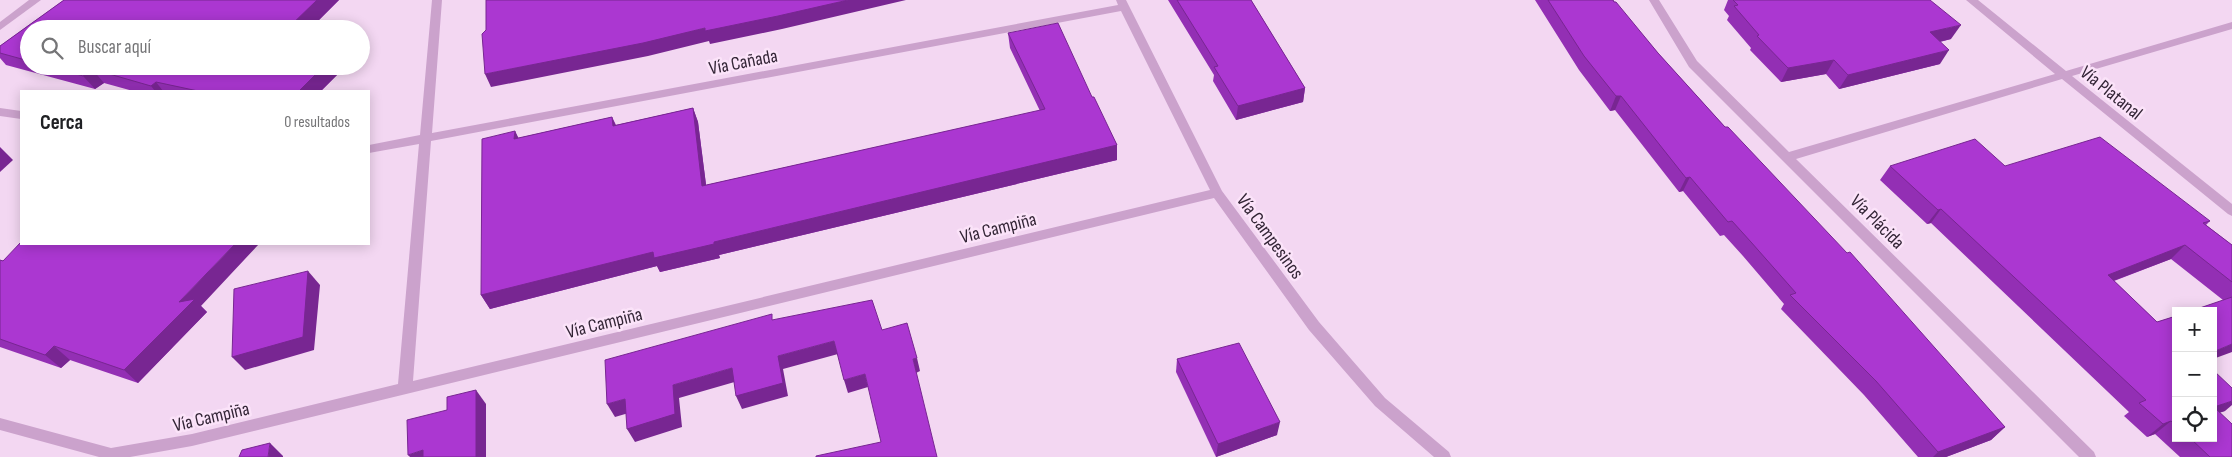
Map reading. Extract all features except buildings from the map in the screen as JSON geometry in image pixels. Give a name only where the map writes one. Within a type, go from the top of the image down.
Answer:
[{"type":"street","points":[[0,27],[36,0]]},
{"type":"street","points":[[405,389],[437,0]]},
{"type":"street","name":"Vía Plácida","points":[[1654,0],[1693,64],[2089,457]]},
{"type":"street","name":"Vía Platanal","points":[[1970,0],[2232,211]]},
{"type":"street","name":"Vía Cañada","points":[[370,149],[1122,3]]},
{"type":"street","name":"Vía Campesinos","points":[[1122,3],[1217,194],[1314,326],[1380,402],[1444,457]]},
{"type":"street","points":[[1787,157],[2232,25]]},
{"type":"street","points":[[0,112],[20,116]]},
{"type":"street","name":"Vía Campiña","points":[[0,424],[111,454],[192,440],[1217,194]]}]
